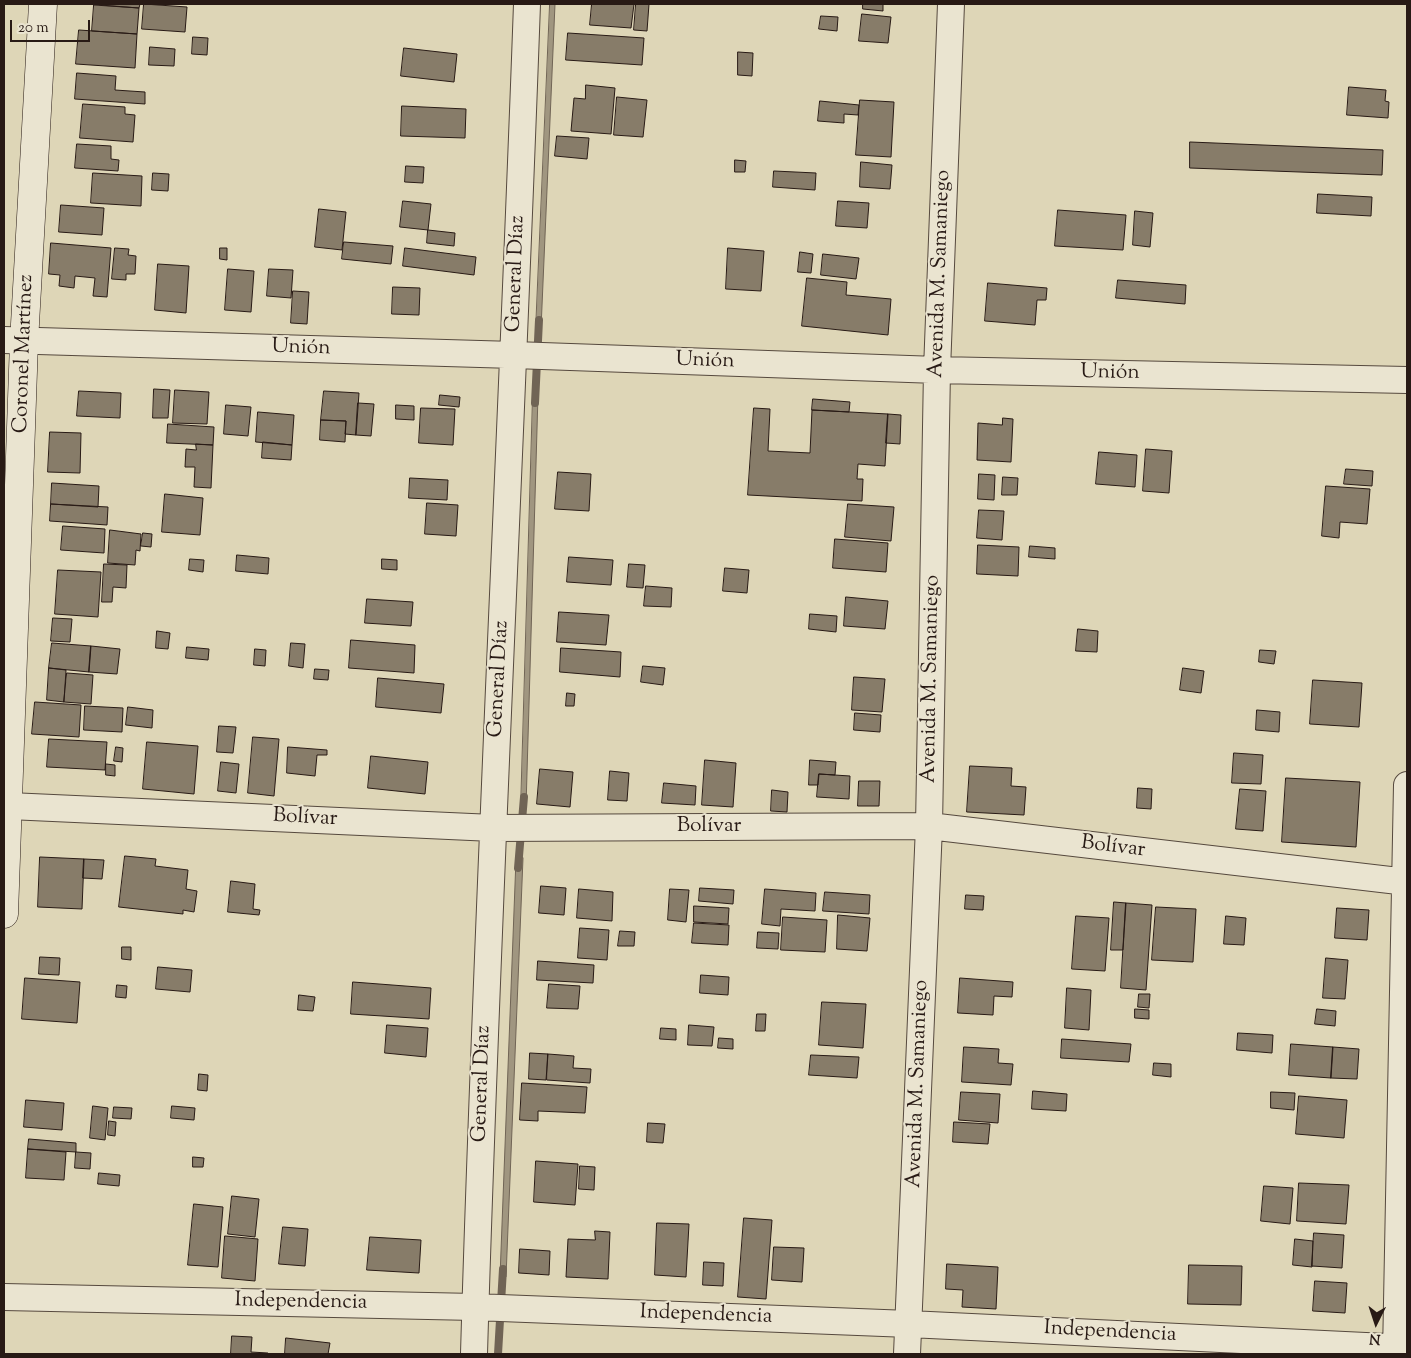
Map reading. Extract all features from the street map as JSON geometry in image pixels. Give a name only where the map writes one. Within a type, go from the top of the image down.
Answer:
[{"type":"street","name":"Coronel Martínez","points":[[4,914],[9,806],[14,341],[43,4]]},
{"type":"street","name":"General Díaz","points":[[474,1354],[493,1308],[512,828],[530,356],[527,4]]},
{"type":"street","name":"Avenida M. Samaniego","points":[[907,1354],[929,826],[937,370],[951,4]]},
{"type":"street","name":"Unión","points":[[14,341],[937,370],[1407,380]]},
{"type":"street","points":[[1400,1350],[1407,785]]},
{"type":"street","name":"Bolívar","points":[[9,806],[512,828],[929,826],[1406,882]]},
{"type":"street","name":"Independencia","points":[[4,1297],[493,1308],[909,1324],[1400,1350]]},
{"type":"shaded area","points":[[550,4],[555,4],[541,329],[536,329]]},
{"type":"shaded area","points":[[533,395],[538,395],[526,807],[521,807]]},
{"type":"shaded area","points":[[523,858],[506,1277],[500,1277],[516,859]]},
{"type":"building","points":[[100,4],[140,4],[139,8]]},
{"type":"building","points":[[144,4],[187,7],[185,32],[142,29]]},
{"type":"building","points":[[592,4],[634,4],[631,28],[590,25]]},
{"type":"building","points":[[636,4],[649,4],[647,31],[634,30]]},
{"type":"building","points":[[863,4],[883,4],[883,11],[863,9]]},
{"type":"building","points":[[94,5],[139,8],[137,34],[92,31]]},
{"type":"building","points":[[862,14],[891,17],[888,43],[859,41]]},
{"type":"building","points":[[821,16],[838,17],[837,31],[819,29]]},
{"type":"building","points":[[79,30],[137,34],[135,68],[76,64]]},
{"type":"building","points":[[568,33],[644,38],[642,65],[566,60]]},
{"type":"building","points":[[193,37],[208,38],[207,55],[192,54]]},
{"type":"building","points":[[150,47],[175,49],[174,66],[149,65]]},
{"type":"building","points":[[404,48],[457,54],[454,82],[401,76]]},
{"type":"building","points":[[738,52],[753,53],[752,76],[738,75]]},
{"type":"building","points":[[77,73],[116,76],[115,90],[145,92],[145,104],[75,99]]},
{"type":"building","points":[[586,85],[615,88],[611,134],[571,131],[574,98],[585,99]]},
{"type":"building","points":[[1349,87],[1386,90],[1385,101],[1389,102],[1388,118],[1347,115]]},
{"type":"building","points":[[617,97],[647,100],[643,137],[614,135]]},
{"type":"building","points":[[860,100],[894,102],[891,157],[856,155]]},
{"type":"building","points":[[820,101],[859,105],[858,115],[844,114],[844,123],[818,121]]},
{"type":"building","points":[[83,104],[125,107],[125,114],[135,115],[133,142],[80,138]]},
{"type":"building","points":[[402,106],[466,109],[465,138],[401,136]]},
{"type":"building","points":[[557,136],[589,138],[587,159],[555,156]]},
{"type":"building","points":[[1190,142],[1383,150],[1382,175],[1190,168]]},
{"type":"building","points":[[77,144],[111,146],[111,159],[119,160],[118,171],[75,168]]},
{"type":"building","points":[[735,160],[746,161],[745,172],[735,172]]},
{"type":"building","points":[[861,162],[892,165],[890,189],[860,187]]},
{"type":"building","points":[[406,166],[424,167],[423,183],[405,182]]},
{"type":"building","points":[[774,171],[816,173],[815,190],[773,187]]},
{"type":"building","points":[[93,173],[142,176],[141,206],[91,203]]},
{"type":"building","points":[[153,173],[169,174],[168,191],[152,190]]},
{"type":"building","points":[[1318,194],[1372,197],[1371,216],[1317,213]]},
{"type":"building","points":[[403,201],[431,204],[428,230],[400,227]]},
{"type":"building","points":[[838,201],[869,203],[867,228],[836,226]]},
{"type":"building","points":[[61,205],[104,208],[102,235],[59,232]]},
{"type":"building","points":[[319,209],[346,212],[342,250],[315,247]]},
{"type":"building","points":[[1058,210],[1126,215],[1123,250],[1055,246]]},
{"type":"building","points":[[1135,211],[1153,213],[1150,247],[1133,245]]},
{"type":"building","points":[[428,230],[455,233],[454,246],[427,243]]},
{"type":"building","points":[[344,242],[393,246],[391,264],[342,259]]},
{"type":"building","points":[[51,243],[111,248],[107,297],[93,296],[95,278],[75,276],[74,288],[59,286],[60,275],[49,274]]},
{"type":"building","points":[[115,248],[129,249],[128,255],[136,256],[135,274],[126,274],[126,280],[112,279]]},
{"type":"building","points":[[220,248],[227,248],[227,260],[220,259]]},
{"type":"building","points":[[405,248],[476,257],[474,275],[403,266]]},
{"type":"building","points":[[728,248],[764,251],[761,291],[726,289]]},
{"type":"building","points":[[800,252],[813,254],[811,273],[798,272]]},
{"type":"building","points":[[823,254],[859,258],[856,279],[821,275]]},
{"type":"building","points":[[158,264],[189,266],[186,313],[155,310]]},
{"type":"building","points":[[228,269],[254,271],[251,312],[225,310]]},
{"type":"building","points":[[269,269],[293,270],[291,298],[267,296]]},
{"type":"building","points":[[807,278],[847,282],[846,295],[891,299],[888,335],[802,326]]},
{"type":"building","points":[[1118,280],[1186,285],[1185,304],[1116,298]]},
{"type":"building","points":[[988,283],[1047,288],[1046,300],[1037,300],[1035,325],[985,321]]},
{"type":"building","points":[[393,287],[420,288],[419,315],[392,314]]},
{"type":"building","points":[[293,291],[309,292],[307,324],[291,323]]},
{"type":"building","points":[[154,389],[170,390],[168,418],[153,418]]},
{"type":"building","points":[[175,390],[209,392],[207,424],[173,423]]},
{"type":"building","points":[[79,391],[121,393],[120,418],[77,416]]},
{"type":"building","points":[[324,391],[359,393],[356,435],[345,434],[346,421],[321,420]]},
{"type":"building","points":[[440,395],[460,397],[459,407],[439,405]]},
{"type":"building","points":[[813,399],[850,402],[849,412],[812,410]]},
{"type":"building","points":[[358,403],[374,404],[371,436],[356,435]]},
{"type":"building","points":[[226,405],[251,407],[248,436],[224,434]]},
{"type":"building","points":[[396,405],[414,406],[414,420],[396,419]]},
{"type":"building","points":[[421,408],[455,409],[453,445],[419,443]]},
{"type":"building","points":[[754,408],[770,409],[768,451],[810,453],[812,410],[888,414],[885,466],[858,464],[857,479],[863,479],[862,501],[748,495]]},
{"type":"building","points":[[258,412],[294,415],[292,445],[256,442]]},
{"type":"building","points":[[888,414],[901,415],[900,444],[886,443]]},
{"type":"building","points":[[1003,418],[1013,419],[1011,462],[977,460],[978,423],[1002,425]]},
{"type":"building","points":[[321,420],[346,421],[345,442],[320,440]]},
{"type":"building","points":[[168,424],[214,427],[213,445],[167,443]]},
{"type":"building","points":[[50,432],[81,433],[80,473],[48,472]]},
{"type":"building","points":[[263,442],[292,445],[291,460],[262,458]]},
{"type":"building","points":[[196,444],[213,445],[211,488],[194,487],[195,467],[185,467],[186,449],[196,450]]},
{"type":"building","points":[[1146,449],[1172,451],[1169,493],[1143,491]]},
{"type":"building","points":[[1099,452],[1137,455],[1135,487],[1096,484]]},
{"type":"building","points":[[1346,469],[1373,471],[1372,486],[1344,484]]},
{"type":"building","points":[[558,472],[591,474],[589,511],[555,509]]},
{"type":"building","points":[[979,474],[995,475],[994,500],[978,499]]},
{"type":"building","points":[[1003,477],[1018,478],[1017,495],[1002,495]]},
{"type":"building","points":[[410,478],[448,480],[447,500],[409,498]]},
{"type":"building","points":[[52,483],[99,486],[98,507],[51,504]]},
{"type":"building","points":[[1326,486],[1370,489],[1367,524],[1340,522],[1339,538],[1322,536]]},
{"type":"building","points":[[165,494],[203,498],[200,535],[162,532]]},
{"type":"building","points":[[427,503],[458,505],[456,536],[425,534]]},
{"type":"building","points":[[51,504],[108,507],[107,525],[50,521]]},
{"type":"building","points":[[848,504],[894,507],[891,541],[845,537]]},
{"type":"building","points":[[979,510],[1004,511],[1002,540],[977,538]]},
{"type":"building","points":[[63,526],[105,529],[104,553],[61,550]]},
{"type":"building","points":[[110,530],[141,534],[140,551],[136,550],[135,565],[108,563]]},
{"type":"building","points":[[143,533],[152,534],[151,547],[141,546]]},
{"type":"building","points":[[835,539],[888,543],[886,572],[833,568]]},
{"type":"building","points":[[978,545],[1019,547],[1018,576],[977,574]]},
{"type":"building","points":[[1030,546],[1055,548],[1055,559],[1029,557]]},
{"type":"building","points":[[237,555],[269,558],[268,574],[236,571]]},
{"type":"building","points":[[569,557],[613,560],[611,585],[567,582]]},
{"type":"building","points":[[190,559],[204,560],[203,572],[189,570]]},
{"type":"building","points":[[382,559],[397,560],[397,570],[382,569]]},
{"type":"building","points":[[104,564],[127,565],[126,588],[113,587],[112,602],[102,602]]},
{"type":"building","points":[[629,564],[645,565],[643,588],[627,587]]},
{"type":"building","points":[[725,568],[749,570],[747,593],[723,591]]},
{"type":"building","points":[[58,570],[101,572],[98,617],[55,614]]},
{"type":"building","points":[[646,586],[672,588],[671,607],[644,606]]},
{"type":"building","points":[[846,597],[888,601],[885,629],[844,626]]},
{"type":"building","points":[[367,599],[413,602],[411,626],[365,623]]},
{"type":"building","points":[[559,612],[609,615],[606,645],[557,642]]},
{"type":"building","points":[[810,614],[837,616],[836,632],[809,629]]},
{"type":"building","points":[[53,618],[72,619],[70,642],[51,641]]},
{"type":"building","points":[[1078,629],[1098,631],[1097,652],[1076,651]]},
{"type":"building","points":[[157,631],[170,633],[168,649],[156,648]]},
{"type":"building","points":[[351,640],[415,645],[414,673],[349,668]]},
{"type":"building","points":[[52,643],[91,646],[89,672],[49,668]]},
{"type":"building","points":[[291,643],[305,644],[303,668],[289,666]]},
{"type":"building","points":[[91,646],[120,649],[117,674],[89,672]]},
{"type":"building","points":[[187,647],[209,649],[208,660],[186,658]]},
{"type":"building","points":[[561,648],[621,652],[620,677],[560,672]]},
{"type":"building","points":[[255,649],[266,650],[265,666],[254,665]]},
{"type":"building","points":[[1260,650],[1276,651],[1274,664],[1259,662]]},
{"type":"building","points":[[643,666],[665,668],[663,685],[641,682]]},
{"type":"building","points":[[49,668],[66,670],[64,702],[47,700]]},
{"type":"building","points":[[1183,668],[1204,671],[1201,693],[1180,690]]},
{"type":"building","points":[[315,669],[329,670],[328,680],[314,679]]},
{"type":"building","points":[[67,673],[93,675],[91,704],[64,702]]},
{"type":"building","points":[[854,677],[885,679],[882,712],[852,710]]},
{"type":"building","points":[[378,678],[444,684],[441,713],[376,707]]},
{"type":"building","points":[[1313,680],[1362,683],[1359,727],[1310,724]]},
{"type":"building","points":[[567,693],[575,694],[574,706],[566,706]]},
{"type":"building","points":[[35,702],[81,705],[79,737],[32,734]]},
{"type":"building","points":[[85,706],[123,708],[122,732],[84,730]]},
{"type":"building","points":[[128,707],[153,710],[152,728],[126,725]]},
{"type":"building","points":[[1257,710],[1280,712],[1279,732],[1256,730]]},
{"type":"building","points":[[855,713],[881,715],[880,732],[854,730]]},
{"type":"building","points":[[219,726],[236,727],[233,753],[217,752]]},
{"type":"building","points":[[253,737],[279,739],[274,796],[248,793]]},
{"type":"building","points":[[49,739],[107,742],[105,770],[47,767]]},
{"type":"building","points":[[147,742],[198,746],[194,794],[143,789]]},
{"type":"building","points":[[116,747],[123,748],[122,762],[114,761]]},
{"type":"building","points":[[288,747],[327,750],[327,755],[317,755],[315,776],[287,773]]},
{"type":"building","points":[[1234,753],[1263,755],[1261,784],[1232,783]]},
{"type":"building","points":[[371,756],[428,762],[425,794],[368,788]]},
{"type":"building","points":[[705,760],[736,763],[733,807],[702,805]]},
{"type":"building","points":[[810,760],[836,762],[835,775],[819,774],[818,785],[809,785]]},
{"type":"building","points":[[221,762],[239,764],[236,793],[218,791]]},
{"type":"building","points":[[106,764],[115,765],[115,776],[106,775]]},
{"type":"building","points":[[970,766],[1012,768],[1011,786],[1026,787],[1024,815],[967,812]]},
{"type":"building","points":[[540,769],[573,772],[570,807],[537,804]]},
{"type":"building","points":[[610,771],[629,773],[627,801],[608,800]]},
{"type":"building","points":[[819,774],[850,776],[849,799],[817,797]]},
{"type":"building","points":[[1286,778],[1360,782],[1356,847],[1282,842]]},
{"type":"building","points":[[859,781],[880,781],[879,806],[858,806]]},
{"type":"building","points":[[664,783],[696,786],[695,805],[662,803]]},
{"type":"building","points":[[1138,788],[1152,789],[1151,809],[1137,808]]},
{"type":"building","points":[[1240,789],[1266,791],[1263,831],[1236,829]]},
{"type":"building","points":[[772,790],[788,792],[787,812],[771,811]]},
{"type":"building","points":[[125,856],[156,859],[155,866],[188,870],[186,889],[197,891],[194,912],[183,910],[183,914],[119,907]]},
{"type":"building","points":[[40,857],[84,859],[82,909],[38,907]]},
{"type":"building","points":[[84,859],[104,860],[102,879],[83,878]]},
{"type":"building","points":[[231,881],[255,884],[253,909],[260,910],[259,915],[228,912]]},
{"type":"building","points":[[541,886],[566,888],[564,915],[539,913]]},
{"type":"building","points":[[700,888],[734,890],[733,904],[699,901]]},
{"type":"building","points":[[579,889],[613,892],[612,921],[577,918]]},
{"type":"building","points":[[670,889],[689,890],[686,922],[668,920]]},
{"type":"building","points":[[765,889],[816,893],[815,911],[781,909],[780,926],[762,924]]},
{"type":"building","points":[[825,892],[870,895],[869,914],[823,911]]},
{"type":"building","points":[[966,895],[984,896],[983,910],[965,909]]},
{"type":"building","points":[[1114,902],[1126,903],[1123,950],[1111,950]]},
{"type":"building","points":[[1126,903],[1152,905],[1146,990],[1121,988]]},
{"type":"building","points":[[694,906],[729,908],[728,924],[694,922]]},
{"type":"building","points":[[1156,907],[1196,909],[1193,962],[1152,960]]},
{"type":"building","points":[[1337,908],[1369,910],[1367,940],[1335,938]]},
{"type":"building","points":[[838,915],[870,918],[867,951],[837,949]]},
{"type":"building","points":[[1076,916],[1109,918],[1105,971],[1072,969]]},
{"type":"building","points":[[1226,916],[1246,918],[1244,945],[1224,944]]},
{"type":"building","points":[[783,917],[827,920],[825,952],[781,950]]},
{"type":"building","points":[[694,923],[729,925],[728,945],[692,943]]},
{"type":"building","points":[[580,928],[609,930],[607,960],[578,958]]},
{"type":"building","points":[[620,931],[635,932],[634,946],[618,946]]},
{"type":"building","points":[[758,932],[779,933],[778,949],[757,948]]},
{"type":"building","points":[[122,947],[131,947],[131,960],[122,959]]},
{"type":"building","points":[[40,957],[60,958],[59,975],[39,974]]},
{"type":"building","points":[[1326,958],[1348,960],[1345,999],[1323,998]]},
{"type":"building","points":[[538,961],[594,965],[593,983],[537,980]]},
{"type":"building","points":[[158,967],[192,970],[190,992],[156,989]]},
{"type":"building","points":[[701,975],[729,977],[728,995],[700,993]]},
{"type":"building","points":[[25,978],[80,982],[77,1023],[22,1019]]},
{"type":"building","points":[[960,978],[1013,982],[1012,997],[994,996],[993,1015],[958,1013]]},
{"type":"building","points":[[353,982],[431,988],[429,1019],[351,1014]]},
{"type":"building","points":[[549,984],[580,986],[578,1009],[547,1008]]},
{"type":"building","points":[[117,985],[127,986],[126,998],[116,997]]},
{"type":"building","points":[[1067,988],[1091,990],[1089,1030],[1065,1028]]},
{"type":"building","points":[[1139,994],[1150,994],[1149,1008],[1138,1007]]},
{"type":"building","points":[[299,995],[315,997],[313,1011],[298,1010]]},
{"type":"building","points":[[822,1002],[866,1004],[863,1048],[819,1045]]},
{"type":"building","points":[[1135,1009],[1149,1010],[1149,1019],[1135,1018]]},
{"type":"building","points":[[1317,1009],[1336,1011],[1335,1026],[1315,1024]]},
{"type":"building","points":[[757,1014],[766,1014],[765,1031],[756,1031]]},
{"type":"building","points":[[387,1025],[428,1028],[426,1057],[385,1053]]},
{"type":"building","points":[[689,1025],[714,1027],[712,1046],[688,1045]]},
{"type":"building","points":[[661,1028],[676,1029],[676,1040],[660,1039]]},
{"type":"building","points":[[1238,1033],[1273,1035],[1272,1053],[1237,1050]]},
{"type":"building","points":[[719,1038],[733,1039],[733,1049],[718,1048]]},
{"type":"building","points":[[1062,1039],[1131,1044],[1129,1062],[1061,1058]]},
{"type":"building","points":[[1291,1044],[1333,1047],[1331,1078],[1289,1075]]},
{"type":"building","points":[[964,1047],[999,1049],[998,1063],[1013,1064],[1011,1085],[962,1082]]},
{"type":"building","points":[[1333,1047],[1359,1049],[1357,1079],[1331,1078]]},
{"type":"building","points":[[530,1053],[548,1054],[546,1080],[529,1079]]},
{"type":"building","points":[[548,1054],[574,1056],[573,1068],[591,1069],[590,1083],[547,1080]]},
{"type":"building","points":[[811,1055],[859,1057],[857,1078],[809,1075]]},
{"type":"building","points":[[1154,1063],[1171,1064],[1171,1077],[1153,1075]]},
{"type":"building","points":[[199,1074],[208,1075],[207,1091],[198,1090]]},
{"type":"building","points":[[522,1083],[587,1087],[585,1113],[538,1111],[538,1121],[520,1120]]},
{"type":"building","points":[[1033,1091],[1067,1094],[1066,1111],[1032,1109]]},
{"type":"building","points":[[961,1092],[1000,1094],[998,1123],[959,1120]]},
{"type":"building","points":[[1271,1092],[1295,1093],[1294,1110],[1271,1108]]},
{"type":"building","points":[[1299,1096],[1347,1100],[1344,1138],[1296,1134]]},
{"type":"building","points":[[26,1100],[64,1103],[62,1130],[24,1127]]},
{"type":"building","points":[[93,1106],[108,1108],[105,1140],[90,1138]]},
{"type":"building","points":[[172,1106],[195,1108],[194,1120],[171,1118]]},
{"type":"building","points":[[114,1107],[132,1108],[131,1119],[113,1118]]},
{"type":"building","points":[[109,1121],[116,1122],[115,1136],[108,1135]]},
{"type":"building","points":[[954,1122],[990,1124],[988,1144],[953,1142]]},
{"type":"building","points":[[648,1123],[665,1124],[663,1143],[647,1142]]},
{"type":"building","points":[[29,1139],[76,1143],[76,1152],[28,1149]]},
{"type":"building","points":[[28,1149],[66,1152],[64,1180],[26,1178]]},
{"type":"building","points":[[76,1152],[91,1153],[90,1169],[75,1168]]},
{"type":"building","points":[[193,1157],[204,1158],[203,1167],[193,1167]]},
{"type":"building","points":[[536,1161],[578,1164],[575,1205],[534,1202]]},
{"type":"building","points":[[580,1166],[595,1167],[594,1190],[579,1189]]},
{"type":"building","points":[[99,1173],[120,1175],[119,1186],[98,1184]]},
{"type":"building","points":[[1299,1183],[1349,1185],[1346,1224],[1297,1221]]},
{"type":"building","points":[[1264,1186],[1293,1188],[1290,1224],[1261,1221]]},
{"type":"building","points":[[232,1196],[259,1199],[255,1237],[228,1234]]},
{"type":"building","points":[[194,1204],[223,1207],[218,1267],[188,1265]]},
{"type":"building","points":[[744,1218],[772,1220],[766,1299],[738,1297]]},
{"type":"building","points":[[657,1223],[689,1224],[686,1277],[655,1275]]},
{"type":"building","points":[[283,1227],[308,1229],[305,1266],[279,1264]]},
{"type":"building","points":[[595,1231],[610,1232],[608,1279],[566,1277],[568,1239],[595,1240]]},
{"type":"building","points":[[1314,1233],[1344,1235],[1342,1268],[1312,1266]]},
{"type":"building","points":[[225,1236],[258,1239],[255,1281],[222,1278]]},
{"type":"building","points":[[370,1237],[421,1240],[419,1273],[367,1270]]},
{"type":"building","points":[[1295,1239],[1313,1241],[1312,1267],[1293,1265]]},
{"type":"building","points":[[774,1247],[804,1248],[802,1282],[772,1280]]},
{"type":"building","points":[[520,1249],[550,1251],[549,1275],[519,1273]]},
{"type":"building","points":[[704,1262],[724,1263],[723,1286],[703,1285]]},
{"type":"building","points":[[947,1264],[998,1267],[996,1309],[962,1307],[963,1290],[946,1289]]},
{"type":"building","points":[[1189,1265],[1242,1266],[1241,1305],[1188,1304]]},
{"type":"building","points":[[1315,1281],[1347,1283],[1345,1313],[1313,1311]]},
{"type":"building","points":[[232,1336],[252,1337],[251,1352],[268,1354],[231,1354]]},
{"type":"building","points":[[286,1338],[330,1343],[328,1354],[285,1354]]},
{"type":"waterway","points":[[535,403],[539,320]]},
{"type":"waterway","points":[[518,868],[524,797]]},
{"type":"waterway","points":[[498,1354],[503,1269]]}]
